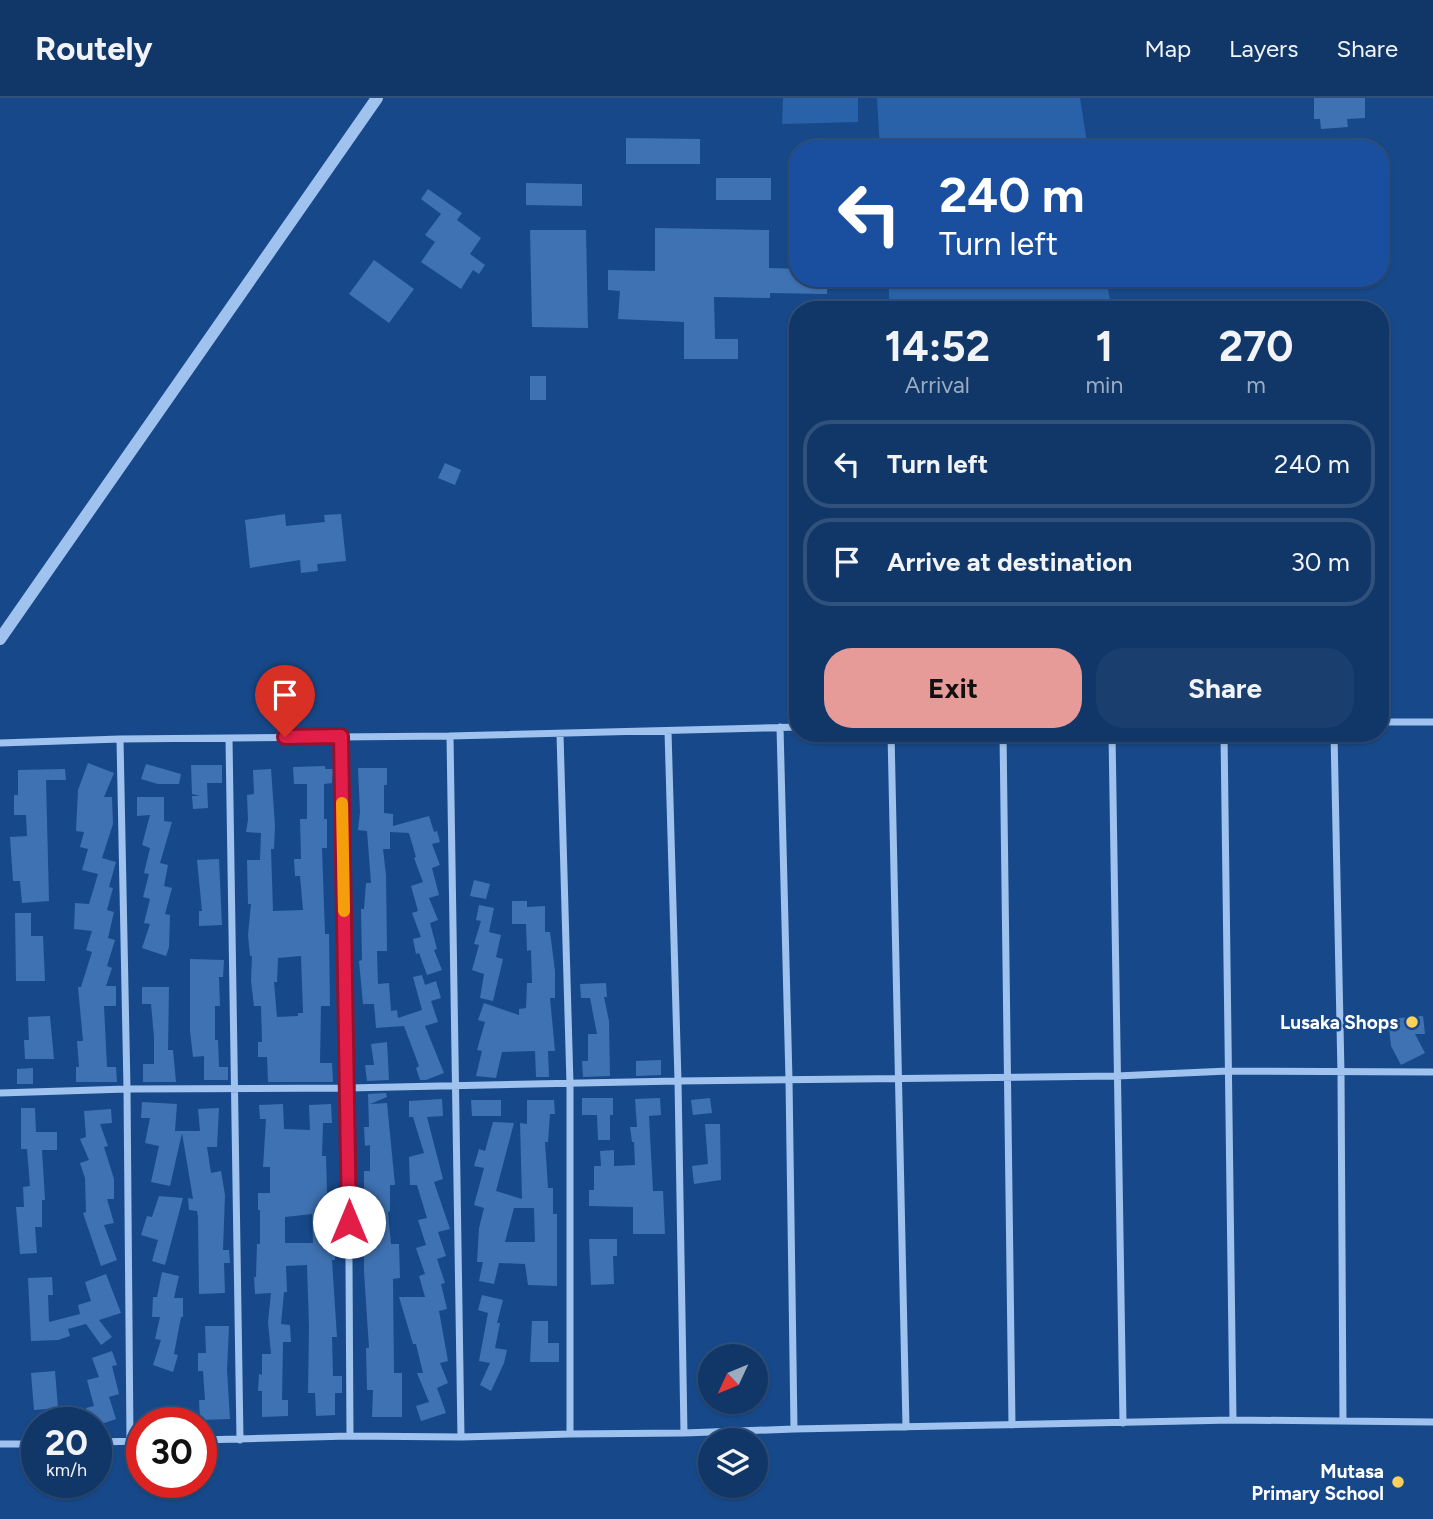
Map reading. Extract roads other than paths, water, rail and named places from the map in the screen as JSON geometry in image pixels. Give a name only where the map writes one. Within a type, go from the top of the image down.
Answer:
[{"type":"street","points":[[0,639],[377,98]]},
{"type":"street","points":[[1389,722],[1433,722]]},
{"type":"street","points":[[780,727],[794,1429]]},
{"type":"street","points":[[0,743],[561,734],[789,727]]},
{"type":"street","points":[[668,731],[684,1433]]},
{"type":"street","points":[[561,734],[570,1084],[570,1434]]},
{"type":"street","points":[[341,736],[348,1088],[350,1436]]},
{"type":"street","points":[[450,736],[461,1437]]},
{"type":"street","points":[[121,739],[131,1407]]},
{"type":"street","points":[[229,739],[240,1440]]},
{"type":"street","points":[[891,742],[906,1427]]},
{"type":"street","points":[[1003,742],[1012,1424]]},
{"type":"street","points":[[1112,742],[1123,1423]]},
{"type":"street","points":[[1224,742],[1233,1420]]},
{"type":"street","points":[[1334,742],[1341,1074],[1343,1421]]},
{"type":"street","points":[[0,1093],[678,1080],[1117,1076],[1228,1071],[1341,1074],[1433,1072]]},
{"type":"street","points":[[217,1440],[684,1433],[1233,1420],[1433,1422]]},
{"type":"street","points":[[0,1444],[21,1444]]},
{"type":"place","name":"Lusaka Shops","points":[[1412,1022]]},
{"type":"place","name":"Mutasa Primary School","points":[[1398,1482]]}]
